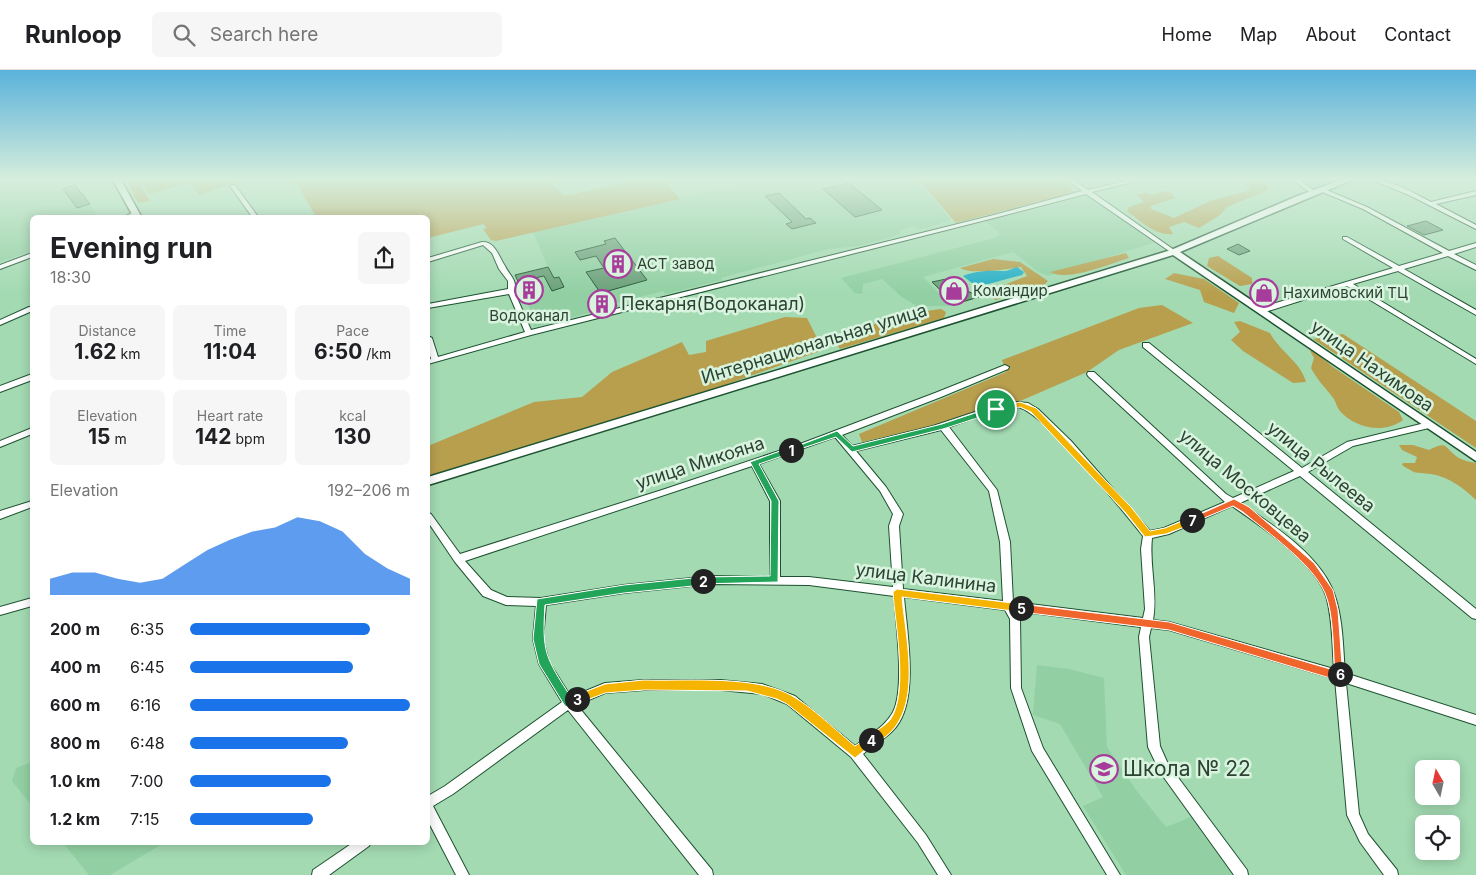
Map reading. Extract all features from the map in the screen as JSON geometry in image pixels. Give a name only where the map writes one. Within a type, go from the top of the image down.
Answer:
[{"type":"main road","name":"Интернациональная улица","points":[[430,480],[1174,252],[1255,218]]},
{"type":"main road","name":"улица Нахимова","points":[[1174,252],[1476,457]]},
{"type":"street","points":[[431,361],[529,333],[990,218]]},
{"type":"street","points":[[1124,218],[1174,252]]},
{"type":"street","points":[[1383,218],[1476,268]]},
{"type":"street","points":[[1457,218],[1476,227]]},
{"type":"street","points":[[1344,238],[1476,313]]},
{"type":"street","points":[[430,259],[484,243],[494,249],[500,265],[511,279],[513,287],[511,291],[529,333]]},
{"type":"street","points":[[1262,310],[1476,245]]},
{"type":"street","points":[[0,267],[30,256]]},
{"type":"street","points":[[1348,284],[1476,362]]},
{"type":"street","points":[[430,306],[511,291]]},
{"type":"street","points":[[0,323],[30,311]]},
{"type":"street","name":"улица Рылеева","points":[[1146,344],[1476,615]]},
{"type":"street","name":"улица Микояна","points":[[458,559],[837,434],[944,394],[1005,367]]},
{"type":"street","name":"улица Московцева","points":[[1091,374],[1126,409],[1223,496],[1246,510],[1308,562],[1325,583],[1334,610],[1353,815],[1364,838],[1392,875]]},
{"type":"street","points":[[0,389],[30,378]]},
{"type":"street","points":[[852,449],[1020,404],[1029,407],[1080,458],[1148,535],[1146,549],[1150,609],[1144,637],[1152,733],[1158,758],[1242,875]]},
{"type":"street","points":[[1148,535],[1166,531],[1234,502],[1301,472],[1361,440],[1429,425]]},
{"type":"street","points":[[943,426],[993,490],[1005,542],[1008,606],[1015,618],[1016,688],[1026,712],[1029,731],[1038,751],[1114,875]]},
{"type":"street","points":[[0,444],[30,432]]},
{"type":"street","points":[[837,434],[852,449],[896,508],[898,514],[894,526],[897,592],[905,679],[902,706],[894,724],[855,753]]},
{"type":"street","points":[[754,462],[775,501],[774,580]]},
{"type":"street","points":[[0,515],[30,505]]},
{"type":"street","name":"улица Калинина","points":[[430,519],[458,559],[487,593],[516,603],[541,602],[624,589],[701,581],[809,581],[1169,626],[1340,676],[1476,720]]},
{"type":"street","points":[[541,602],[540,650],[544,664],[569,702],[707,875]]},
{"type":"street","points":[[0,611],[30,603]]},
{"type":"street","points":[[430,801],[449,790],[569,702],[596,691],[616,687],[720,685],[762,689],[791,700],[855,753],[922,839],[945,875]]},
{"type":"street","points":[[430,814],[463,875]]},
{"type":"street","points":[[318,875],[360,845]]},
{"type":"shaded area","points":[[0,218],[30,218],[30,252],[0,262]]},
{"type":"shaded area","points":[[430,218],[599,218],[496,241],[491,240],[483,229],[487,228],[483,224],[430,237]]},
{"type":"shaded area","points":[[596,218],[949,218],[951,220],[919,230],[913,226],[901,230],[899,235],[859,246],[828,249],[721,278],[722,280],[666,294],[663,291],[615,303],[617,306],[534,327],[528,310],[530,309],[515,275],[548,267],[533,232]]},
{"type":"shaded area","points":[[951,218],[977,218],[956,223]]},
{"type":"shaded area","points":[[1124,218],[1159,241],[1048,276],[1037,271],[1013,252],[923,277],[952,306],[917,306],[903,298],[882,279],[863,284],[862,294],[855,293],[841,278],[995,238],[1000,233],[983,219]]},
{"type":"shaded area","points":[[1136,218],[1216,218],[1199,228],[1184,222],[1169,227],[1173,234],[1167,234],[1148,227]]},
{"type":"shaded area","points":[[1126,253],[1129,258],[1078,274],[1058,275],[1050,272]]},
{"type":"shaded area","points":[[1218,256],[1252,278],[1252,284],[1240,286],[1207,266],[1209,258]]},
{"type":"shaded area","points":[[993,259],[1020,262],[1048,281],[1043,286],[996,300],[983,293],[1027,276],[1021,267],[980,271],[960,268]]},
{"type":"shaded area","points":[[1174,273],[1204,279],[1239,303],[1234,313],[1204,302],[1200,290],[1165,279]]},
{"type":"shaded area","points":[[1162,305],[1193,323],[1119,350],[1087,372],[1018,402],[940,424],[862,442],[859,434],[1006,372],[1002,360],[1139,308]]},
{"type":"shaded area","points":[[941,309],[946,312],[944,318],[840,349],[837,344],[859,330],[887,320]]},
{"type":"shaded area","points":[[785,317],[807,318],[823,350],[722,386],[430,475],[430,445],[534,402],[582,397],[612,372],[682,342],[689,355],[706,352],[706,341]]},
{"type":"shaded area","points":[[1240,321],[1270,333],[1300,369],[1306,382],[1293,383],[1243,351],[1231,340],[1240,332],[1234,322]]},
{"type":"shaded area","points":[[1343,334],[1476,421],[1476,448],[1313,339]]},
{"type":"shaded area","points":[[1313,350],[1333,367],[1399,412],[1403,420],[1387,427],[1379,428],[1353,422],[1339,410],[1334,399],[1311,368],[1314,358],[1310,351]]},
{"type":"shaded area","points":[[1399,445],[1413,445],[1429,450],[1442,445],[1458,457],[1476,463],[1476,500],[1450,480],[1438,475],[1414,472],[1402,465],[1403,463],[1415,463],[1417,457],[1402,450]]},
{"type":"shaded area","name":"Школа № 22","points":[[1037,665],[1069,669],[1104,678],[1107,747],[1136,790],[1166,827],[1191,817],[1232,875],[1126,875],[1083,806],[1103,797],[1060,724],[1033,715]]},
{"type":"shaded area","points":[[30,763],[30,804],[12,781],[16,768]]},
{"type":"shaded area","points":[[65,845],[161,845],[110,875],[89,875]]},
{"type":"water","points":[[1017,267],[1024,272],[1022,275],[977,287],[963,276],[982,271],[1006,271]]},
{"type":"building","points":[[787,218],[810,218],[816,223],[792,229],[786,224],[792,222]]},
{"type":"building","points":[[1426,221],[1443,230],[1424,235],[1407,226]]},
{"type":"building","name":"АСТ завод","points":[[615,238],[647,280],[608,291],[617,306],[592,312],[588,302],[604,298],[586,272],[604,268],[596,256],[580,260],[575,252],[606,244],[604,241]]},
{"type":"building","points":[[1238,244],[1250,251],[1239,255],[1227,249]]},
{"type":"building","points":[[548,267],[554,278],[559,277],[564,287],[552,291],[544,276],[530,279],[537,294],[525,297],[515,275]]},
{"type":"building","name":"Командир","points":[[951,278],[962,288],[979,297],[955,304],[932,282]]},
{"type":"building","name":"Нахимовский ТЦ","points":[[1263,287],[1278,297],[1265,300],[1251,290]]},
{"type":"place","name":"АСТ завод","points":[[618,264]]},
{"type":"place","name":"Водоканал","points":[[529,290]]},
{"type":"place","name":"Командир","points":[[954,291]]},
{"type":"place","name":"Нахимовский ТЦ","points":[[1264,293]]},
{"type":"place","name":"Пекарня(Водоканал)","points":[[602,304]]},
{"type":"place","name":"Школа № 22","points":[[1104,769]]},
{"type":"route","points":[[1020,404],[1034,410],[1128,510],[1148,535],[1166,531],[1234,502],[1246,510],[1311,566],[1325,583],[1330,592],[1334,610],[1340,676],[1169,626],[897,592],[905,679],[902,706],[894,724],[855,753],[791,700],[762,689],[720,685],[644,685],[605,688],[569,702],[544,664],[538,639],[541,602],[624,589],[711,580],[774,580],[775,501],[754,462],[837,434],[852,449],[943,426],[996,409],[1020,404]]}]
